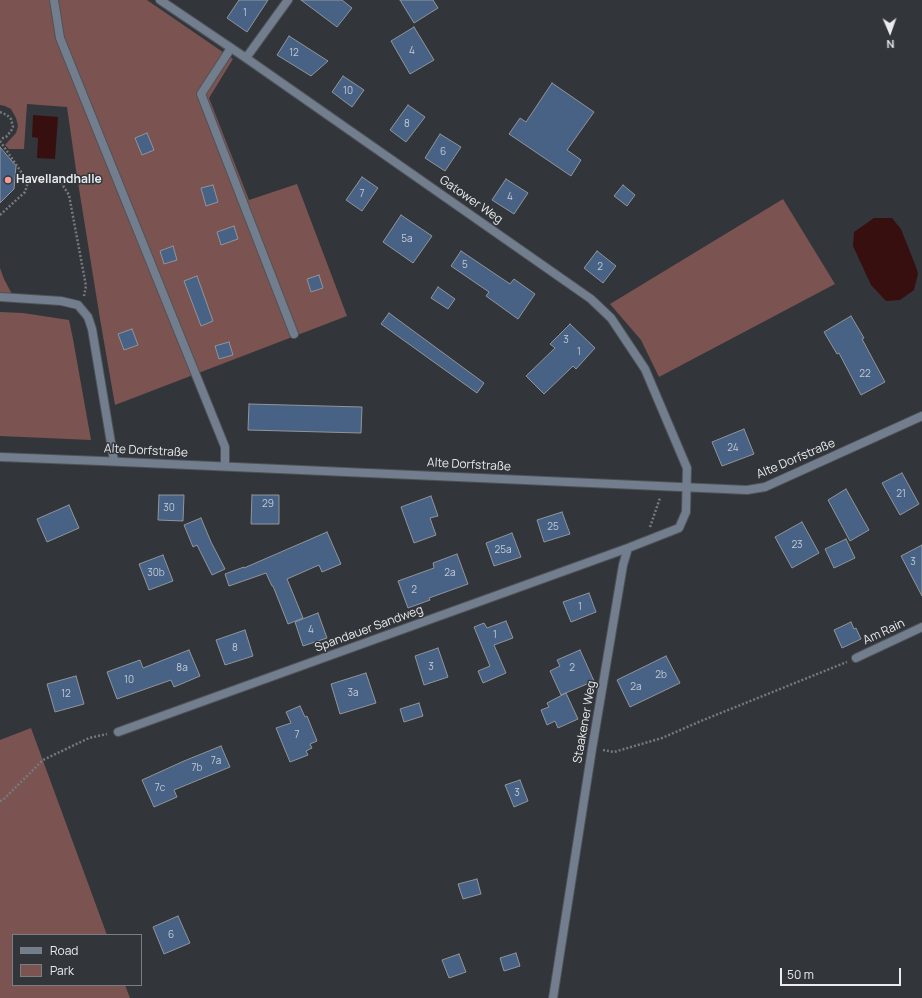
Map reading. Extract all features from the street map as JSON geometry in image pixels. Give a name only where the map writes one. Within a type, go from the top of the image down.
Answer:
[{"type":"street","points":[[54,0],[60,38],[225,447],[225,466]]},
{"type":"street","name":"Gatower Weg","points":[[160,0],[246,58],[591,299],[611,318],[645,369],[687,468],[687,487]]},
{"type":"street","points":[[246,58],[288,0]]},
{"type":"street","points":[[231,48],[201,94],[294,334]]},
{"type":"street","points":[[0,297],[61,301],[78,305],[88,317],[92,329],[114,461]]},
{"type":"street","name":"Alte Dorfstraße","points":[[0,457],[747,490],[765,487],[922,416]]},
{"type":"street","points":[[628,548],[679,528],[686,512],[687,487]]},
{"type":"street","name":"Spandauer Sandweg","points":[[118,732],[628,548]]},
{"type":"street","name":"Staakener Weg","points":[[553,998],[592,749],[628,548]]},
{"type":"street","name":"Am Rain","points":[[856,658],[922,627]]},
{"type":"path","points":[[0,112],[7,115],[11,119],[13,127],[6,137],[0,140],[28,182]]},
{"type":"path","points":[[0,216],[25,192],[28,182],[38,177],[49,176],[60,181],[69,195],[86,286],[83,298],[78,305]]},
{"type":"path","points":[[653,538],[649,532],[661,494]]},
{"type":"path","points":[[592,749],[614,752],[662,738],[856,658]]},
{"type":"path","points":[[0,801],[3,800],[43,760],[89,738],[118,732]]},
{"type":"green space","points":[[0,0],[147,0],[233,59],[209,98],[249,200],[297,184],[347,316],[115,405],[67,107],[27,104],[24,149],[9,149],[5,145],[16,133],[18,126],[11,109],[0,105]]},
{"type":"green space","points":[[783,199],[835,284],[659,377],[641,340],[610,304]]},
{"type":"green space","points":[[0,268],[4,279],[12,294],[0,293]]},
{"type":"green space","points":[[0,312],[23,313],[69,320],[91,440],[0,436]]},
{"type":"green space","points":[[31,728],[107,934],[12,934],[12,986],[125,986],[130,998],[0,998],[0,740]]},
{"type":"shaded area","points":[[33,115],[58,117],[55,159],[37,158],[38,138],[32,137]]},
{"type":"shaded area","points":[[874,218],[892,218],[901,229],[916,267],[918,274],[914,290],[900,300],[886,301],[871,285],[853,246],[854,232]]},
{"type":"building","points":[[239,0],[268,0],[247,32],[227,18]]},
{"type":"building","points":[[301,0],[342,0],[352,8],[337,27]]},
{"type":"building","points":[[400,0],[433,0],[438,8],[414,23]]},
{"type":"building","points":[[414,27],[434,60],[410,74],[391,41]]},
{"type":"building","points":[[289,36],[328,61],[311,76],[277,55]]},
{"type":"building","points":[[343,76],[364,90],[352,107],[332,92]]},
{"type":"building","points":[[552,83],[594,112],[567,150],[581,160],[571,176],[509,134],[520,118],[526,122]]},
{"type":"building","points":[[408,105],[425,117],[406,142],[390,130]]},
{"type":"building","points":[[147,133],[154,150],[142,155],[135,138]]},
{"type":"building","points":[[440,134],[461,147],[445,171],[425,158]]},
{"type":"building","name":"Havellandhalle","points":[[0,147],[16,166],[14,189],[0,203]]},
{"type":"building","points":[[362,177],[378,188],[362,211],[346,200]]},
{"type":"building","points":[[506,179],[528,193],[514,214],[492,200]]},
{"type":"building","points":[[213,185],[218,202],[206,206],[201,188]]},
{"type":"building","points":[[623,185],[635,195],[627,206],[614,196]]},
{"type":"building","points":[[401,215],[432,236],[413,263],[383,242]]},
{"type":"building","points":[[234,226],[238,239],[221,245],[217,232]]},
{"type":"building","points":[[173,246],[177,260],[164,264],[160,251]]},
{"type":"building","points":[[461,251],[510,284],[514,279],[535,294],[518,319],[486,296],[489,292],[451,266]]},
{"type":"building","points":[[597,251],[616,266],[603,283],[584,268]]},
{"type":"building","points":[[319,275],[323,288],[311,292],[307,279]]},
{"type":"building","points":[[197,276],[213,321],[201,326],[184,281]]},
{"type":"building","points":[[438,287],[455,299],[448,309],[431,298]]},
{"type":"building","points":[[389,313],[484,383],[477,393],[381,324]]},
{"type":"building","points":[[851,316],[864,338],[862,339],[885,382],[861,395],[839,353],[837,354],[824,332]]},
{"type":"building","points":[[570,324],[595,348],[576,369],[573,366],[544,394],[526,376],[555,348],[550,344]]},
{"type":"building","points":[[132,329],[138,345],[124,350],[118,334]]},
{"type":"building","points":[[229,342],[233,355],[219,359],[215,346]]},
{"type":"building","points":[[249,404],[362,407],[361,433],[248,430]]},
{"type":"building","points":[[744,429],[754,454],[722,466],[712,442]]},
{"type":"building","points":[[902,473],[919,504],[900,515],[882,483]]},
{"type":"building","points":[[846,489],[869,530],[850,541],[828,500]]},
{"type":"building","points":[[159,495],[184,495],[183,521],[158,520]]},
{"type":"building","points":[[252,495],[279,495],[279,524],[251,524]]},
{"type":"building","points":[[431,496],[438,516],[430,518],[436,535],[414,543],[401,507]]},
{"type":"building","points":[[69,505],[79,528],[47,542],[37,519]]},
{"type":"building","points":[[562,512],[570,534],[544,542],[537,520]]},
{"type":"building","points":[[201,518],[225,569],[212,575],[197,545],[193,547],[184,525]]},
{"type":"building","points":[[802,522],[819,553],[792,568],[775,537]]},
{"type":"building","points":[[327,532],[341,564],[322,572],[319,565],[287,579],[303,618],[288,624],[273,586],[266,573],[229,586],[225,574],[244,568]]},
{"type":"building","points":[[512,533],[521,557],[494,566],[486,543]]},
{"type":"building","points":[[846,539],[855,558],[834,568],[825,549]]},
{"type":"building","points":[[922,545],[922,596],[901,556]]},
{"type":"building","points":[[457,554],[468,584],[429,598],[430,600],[408,608],[398,581],[434,568],[433,563]]},
{"type":"building","points":[[163,555],[173,581],[149,590],[139,564]]},
{"type":"building","points":[[589,593],[596,612],[571,622],[563,602]]},
{"type":"building","points":[[318,613],[327,638],[303,646],[295,622]]},
{"type":"building","points":[[506,621],[513,638],[494,645],[506,673],[483,683],[478,671],[490,666],[474,627],[484,623],[487,628]]},
{"type":"building","points":[[851,622],[854,629],[856,628],[861,639],[842,648],[834,630]]},
{"type":"building","points":[[245,630],[253,656],[225,665],[216,640]]},
{"type":"building","points":[[438,648],[448,677],[424,685],[415,656]]},
{"type":"building","points":[[189,650],[200,676],[174,687],[171,680],[117,699],[107,672],[140,660],[143,668]]},
{"type":"building","points":[[580,650],[594,681],[561,695],[550,671],[560,666],[557,660]]},
{"type":"building","points":[[666,656],[680,683],[630,707],[617,680]]},
{"type":"building","points":[[366,673],[376,703],[340,714],[331,684]]},
{"type":"building","points":[[76,676],[84,704],[55,712],[47,684]]},
{"type":"building","points":[[566,693],[578,719],[558,728],[555,721],[547,725],[541,710],[549,707],[547,703]]},
{"type":"building","points":[[419,703],[423,716],[404,722],[400,709]]},
{"type":"building","points":[[300,706],[305,717],[307,716],[317,741],[310,744],[312,748],[306,751],[308,755],[290,762],[276,728],[291,723],[286,712]]},
{"type":"building","points":[[221,746],[230,767],[174,790],[177,797],[154,807],[142,780]]},
{"type":"building","points":[[520,780],[528,801],[514,807],[505,785]]},
{"type":"building","points":[[477,879],[481,894],[463,899],[458,884]]},
{"type":"building","points":[[178,916],[190,943],[164,954],[153,927]]},
{"type":"building","points":[[516,953],[520,966],[504,971],[500,958]]},
{"type":"building","points":[[459,954],[466,972],[449,978],[442,960]]},
{"type":"place","name":"Havellandhalle","points":[[8,180]]}]
